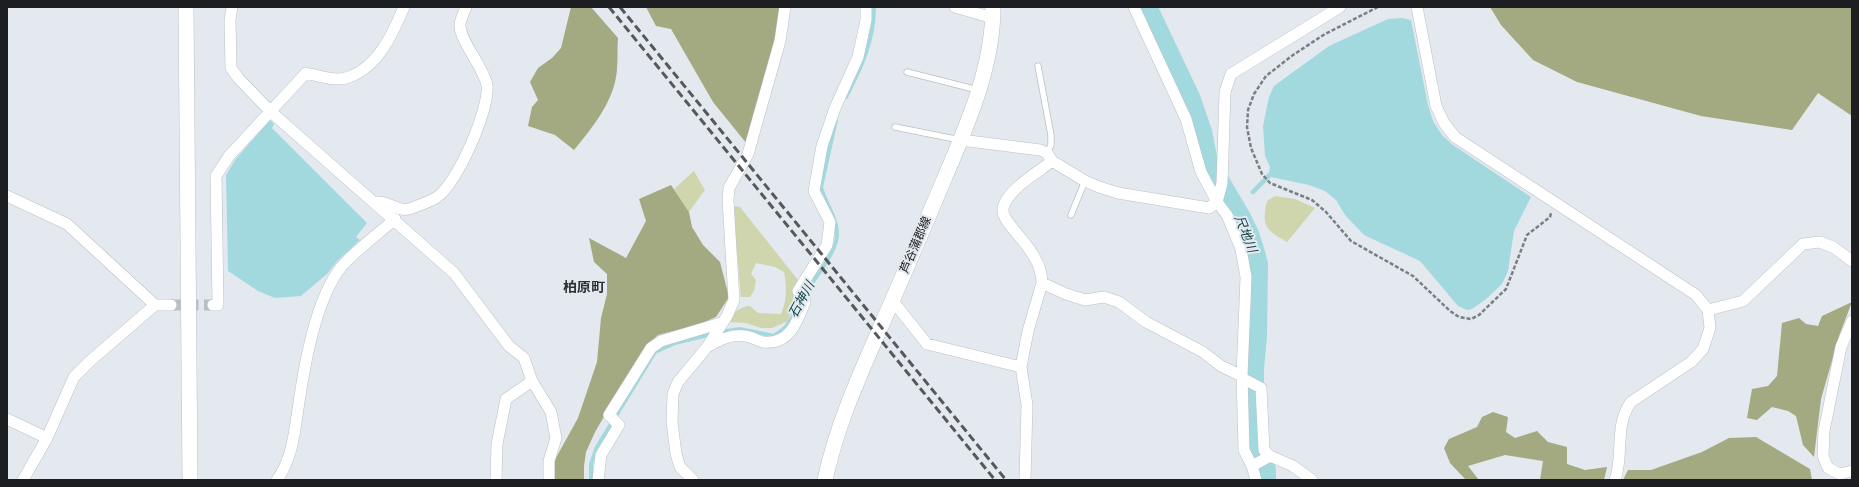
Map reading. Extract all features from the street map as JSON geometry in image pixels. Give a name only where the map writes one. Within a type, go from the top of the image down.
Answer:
[{"type":"main road","points":[[186,7],[190,480]]},
{"type":"main road","name":"芦谷蒲郡線","points":[[825,480],[830,457],[845,410],[961,140],[979,90],[990,48],[993,13]]},
{"type":"street","points":[[232,7],[230,20],[231,68],[239,80],[271,112],[454,273],[509,346],[524,358],[532,381],[551,412],[556,438],[548,461],[549,480]]},
{"type":"street","points":[[212,305],[218,305],[216,176],[229,156],[271,112],[306,72],[334,78],[349,77],[363,69],[375,59],[394,32],[404,7]]},
{"type":"street","points":[[375,202],[383,202],[395,208],[408,209],[438,197],[457,173],[469,148],[484,112],[487,86],[481,68],[462,36],[460,25],[466,7]]},
{"type":"street","points":[[693,480],[680,467],[676,454],[672,422],[673,394],[678,382],[709,343],[734,300],[728,200],[730,188],[748,154],[780,41],[785,7]]},
{"type":"street","points":[[709,343],[719,339],[746,336],[761,341],[780,341],[795,327],[805,302],[798,291],[827,245],[830,222],[817,200],[814,191],[824,140],[835,108],[858,57],[866,20],[866,7]]},
{"type":"street","points":[[955,7],[993,13]]},
{"type":"street","points":[[1134,7],[1186,119],[1201,172],[1218,198],[1242,249],[1246,277],[1243,378],[1244,450],[1253,466],[1256,480]]},
{"type":"street","points":[[961,140],[1040,150],[1085,181],[1118,193],[1209,208],[1218,198],[1222,184],[1225,92],[1232,74],[1340,7]]},
{"type":"street","points":[[1417,7],[1436,106],[1444,123],[1455,138],[1696,295],[1708,310],[1710,328],[1703,349],[1691,362],[1631,402],[1624,411],[1621,426],[1618,472],[1615,480]]},
{"type":"street","points":[[1025,480],[1027,405],[1021,367],[1028,331],[1042,283],[1042,276],[1038,261],[1027,244],[1005,219],[1003,209],[1006,200],[1050,157]]},
{"type":"street","points":[[7,196],[67,224],[155,305]]},
{"type":"street","points":[[277,480],[286,468],[307,353],[317,320],[330,286],[342,266],[395,220]]},
{"type":"street","points":[[1708,310],[1743,301],[1804,244],[1820,242],[1833,246],[1852,261]]},
{"type":"street","points":[[1042,283],[1066,294],[1085,300],[1104,297],[1119,302],[1146,322],[1203,352],[1221,366],[1262,388],[1264,450],[1268,457],[1293,466],[1312,480]]},
{"type":"street","points":[[892,300],[927,344],[1021,367]]},
{"type":"street","points":[[23,480],[47,438],[74,378],[90,361],[155,305],[171,305]]},
{"type":"street","points":[[1852,321],[1841,347],[1824,431],[1823,456],[1828,468],[1840,474],[1852,471]]},
{"type":"street","points":[[598,480],[601,455],[619,425],[609,415],[651,348],[661,341],[720,325]]},
{"type":"street","points":[[496,480],[497,444],[506,399],[532,381]]},
{"type":"street","points":[[7,419],[47,438]]},
{"type":"street","points":[[1253,466],[1268,457]]},
{"type":"lane","points":[[1038,66],[1052,135],[1050,157]]},
{"type":"lane","points":[[907,72],[979,90]]},
{"type":"lane","points":[[895,127],[961,140]]},
{"type":"lane","points":[[1071,216],[1085,181]]},
{"type":"path","points":[[1378,7],[1325,34],[1293,55],[1266,76],[1252,99],[1248,110],[1247,127],[1251,148],[1262,174],[1270,183],[1312,200],[1326,212],[1351,241],[1413,276],[1450,311],[1459,317],[1471,319],[1479,315],[1506,289],[1527,235],[1550,217],[1554,202]]},
{"type":"green space","points":[[571,7],[591,7],[618,38],[617,69],[612,92],[602,112],[574,150],[555,135],[528,126],[532,107],[538,100],[530,82],[538,68],[552,58],[561,48]]},
{"type":"green space","points":[[646,7],[780,7],[775,39],[747,144],[713,102],[671,29],[656,26]]},
{"type":"green space","points":[[1490,7],[1852,7],[1852,116],[1818,93],[1792,130],[1701,116],[1577,82],[1533,60],[1501,25]]},
{"type":"green space","points":[[694,171],[705,190],[689,212],[674,189]]},
{"type":"green space","points":[[671,185],[689,212],[692,227],[703,245],[720,262],[729,297],[716,317],[700,324],[658,335],[644,349],[595,432],[586,452],[584,480],[552,480],[552,465],[578,418],[597,362],[601,318],[607,294],[607,274],[594,262],[589,238],[626,258],[646,221],[639,199]]},
{"type":"green space","points":[[1275,196],[1295,199],[1315,208],[1287,242],[1274,234],[1265,222],[1265,209],[1267,201]]},
{"type":"green space","points":[[733,206],[740,207],[798,280],[788,321],[772,328],[761,328],[746,323],[727,322],[736,311],[750,306],[758,313],[781,314],[786,293],[784,272],[775,267],[756,263],[751,274],[756,280],[754,291],[750,297],[741,297]]},
{"type":"green space","points":[[1852,302],[1839,336],[1821,399],[1814,457],[1803,445],[1796,416],[1788,411],[1772,407],[1757,420],[1747,418],[1752,389],[1768,386],[1777,376],[1782,323],[1799,318],[1806,324],[1818,326],[1822,316]]},
{"type":"green space","points":[[1493,412],[1508,417],[1506,432],[1515,438],[1537,431],[1548,442],[1567,447],[1567,464],[1585,470],[1607,467],[1604,480],[1540,480],[1543,461],[1505,455],[1468,466],[1479,480],[1466,480],[1450,463],[1444,448],[1449,439],[1477,427],[1482,417]]},
{"type":"green space","points":[[1756,437],[1810,469],[1812,480],[1623,480],[1628,470],[1651,470],[1702,452],[1729,438]]},
{"type":"water","points":[[1402,18],[1411,20],[1428,105],[1433,121],[1442,135],[1453,145],[1531,197],[1514,231],[1508,271],[1502,284],[1485,300],[1472,309],[1467,310],[1458,306],[1420,261],[1364,235],[1345,215],[1336,200],[1325,191],[1309,185],[1271,177],[1253,195],[1250,192],[1269,172],[1270,167],[1265,156],[1263,126],[1269,97],[1274,86],[1329,46],[1388,19]]},
{"type":"water","points":[[270,120],[274,124],[272,128],[367,223],[356,237],[360,240],[338,260],[327,274],[301,296],[275,298],[258,291],[228,271],[226,175],[235,160]]},
{"type":"waterway","name":"石神川","points":[[846,97],[866,54],[872,31],[874,7]]},
{"type":"waterway","name":"尺地川","points":[[1145,7],[1189,100],[1200,132],[1206,162],[1239,218],[1248,237],[1253,253],[1256,265],[1255,336],[1252,368],[1252,428],[1253,444],[1264,470],[1264,480]]},
{"type":"waterway","name":"石神川","points":[[719,332],[740,329],[774,336],[784,329],[791,319],[797,305],[832,252],[837,236],[837,230],[821,187],[836,120]]},
{"type":"waterway","name":"石神川","points":[[591,480],[591,464],[597,447],[655,352],[675,343],[712,334]]},
{"type":"tunnel","points":[[171,305],[213,305]]},
{"type":"railway","points":[[609,7],[995,480]]},
{"type":"railway","points":[[620,7],[1006,480]]},
{"type":"district","name":"柏原町","points":[[584,288]]}]
